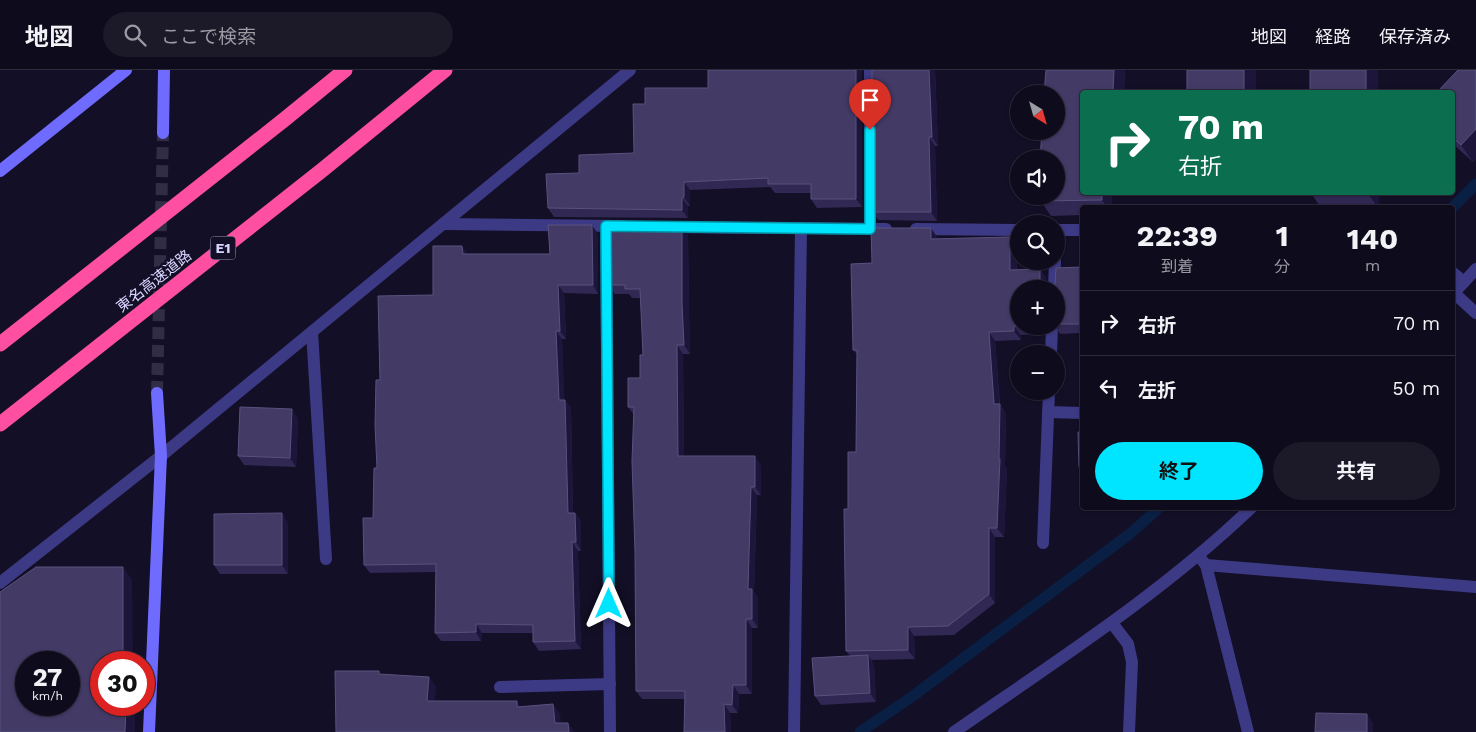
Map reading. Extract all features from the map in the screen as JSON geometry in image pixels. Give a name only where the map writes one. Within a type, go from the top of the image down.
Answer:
[{"type":"highway","points":[[0,344],[346,70]]},
{"type":"highway","name":"東名高速道路","points":[[0,424],[321,171],[445,70]]},
{"type":"street","points":[[0,171],[126,70]]},
{"type":"street","points":[[163,133],[164,70]]},
{"type":"street","points":[[0,583],[161,456],[630,70]]},
{"type":"street","points":[[870,70],[870,229]]},
{"type":"street","points":[[443,224],[635,226]]},
{"type":"street","points":[[606,226],[610,732]]},
{"type":"street","points":[[655,227],[1010,230]]},
{"type":"street","points":[[794,732],[800,228]]},
{"type":"street","points":[[1065,230],[1080,230]]},
{"type":"street","points":[[1455,292],[1476,269]]},
{"type":"street","points":[[1455,274],[1464,282]]},
{"type":"street","points":[[1455,296],[1476,313]]},
{"type":"street","points":[[312,332],[326,558]]},
{"type":"street","points":[[148,732],[161,456],[157,393]]},
{"type":"street","points":[[1043,543],[1049,400]]},
{"type":"street","points":[[1048,412],[1080,413]]},
{"type":"street","points":[[954,732],[1202,560],[1249,510]]},
{"type":"street","points":[[1202,560],[1476,587]]},
{"type":"street","points":[[1202,560],[1248,732]]},
{"type":"street","points":[[1112,623],[1128,644],[1132,662],[1129,732]]},
{"type":"street","points":[[500,687],[610,684]]},
{"type":"building","points":[[708,70],[856,70],[856,199],[811,199],[811,184],[768,184],[768,178],[684,182],[682,210],[548,208],[546,174],[579,173],[579,155],[634,153],[633,104],[645,104],[645,88],[708,88]]},
{"type":"building","points":[[872,70],[929,70],[932,137],[929,137],[931,212],[872,212]]},
{"type":"building","points":[[1046,70],[1114,70],[1113,90],[1080,90],[1080,195],[1102,195],[1102,200],[1065,201],[1065,150],[1041,150],[1041,140],[1065,140],[1065,85],[1045,85]]},
{"type":"building","points":[[1187,70],[1244,70],[1244,90],[1187,90]]},
{"type":"building","points":[[1310,70],[1366,70],[1366,90],[1310,90]]},
{"type":"building","points":[[1458,70],[1476,70],[1476,129],[1461,145],[1455,140],[1455,90],[1439,90]]},
{"type":"building","points":[[548,225],[592,225],[593,285],[558,285],[560,331],[556,331],[559,400],[565,400],[568,513],[575,513],[576,542],[572,542],[575,641],[533,642],[533,625],[476,624],[476,632],[435,633],[436,564],[364,565],[363,518],[373,518],[374,468],[377,468],[375,425],[376,380],[380,380],[378,296],[433,295],[433,246],[462,246],[463,254],[550,254]]},
{"type":"building","points":[[608,225],[682,226],[684,345],[677,345],[678,456],[755,456],[755,487],[751,487],[748,589],[752,589],[752,619],[746,619],[746,685],[733,685],[732,705],[724,704],[725,732],[684,732],[685,691],[636,691],[632,461],[634,407],[628,407],[628,378],[640,378],[640,355],[643,355],[640,289],[625,289],[625,285],[608,285]]},
{"type":"building","points":[[871,228],[931,228],[931,239],[1010,237],[1010,270],[1040,270],[1040,280],[1010,280],[1010,331],[989,332],[994,404],[1000,404],[1000,459],[997,528],[989,528],[989,594],[948,626],[908,627],[908,650],[846,651],[844,509],[848,509],[848,452],[856,452],[857,350],[853,350],[851,264],[872,263]]},
{"type":"building","points":[[1080,267],[1080,324],[1065,324],[1065,280],[1055,280],[1056,270]]},
{"type":"building","points":[[240,407],[292,409],[290,458],[238,456]]},
{"type":"building","points":[[1078,432],[1080,432],[1080,467],[1079,467]]},
{"type":"building","points":[[282,513],[282,565],[214,565],[214,514]]},
{"type":"building","points":[[36,567],[123,567],[123,651],[90,651],[90,716],[126,716],[125,732],[0,732],[0,592]]},
{"type":"building","points":[[868,655],[870,693],[815,696],[812,658]]},
{"type":"building","points":[[335,671],[379,671],[379,674],[429,677],[427,701],[517,701],[517,707],[553,704],[555,723],[568,723],[569,732],[336,732]]},
{"type":"building","points":[[1316,713],[1367,714],[1367,732],[1315,732]]},
{"type":"waterway","points":[[1455,205],[1476,184]]},
{"type":"waterway","points":[[860,732],[913,696],[1131,533],[1157,510]]},
{"type":"tunnel","points":[[157,393],[163,133]]},
{"type":"route","points":[[609,604],[606,226],[870,229],[870,130]]}]
